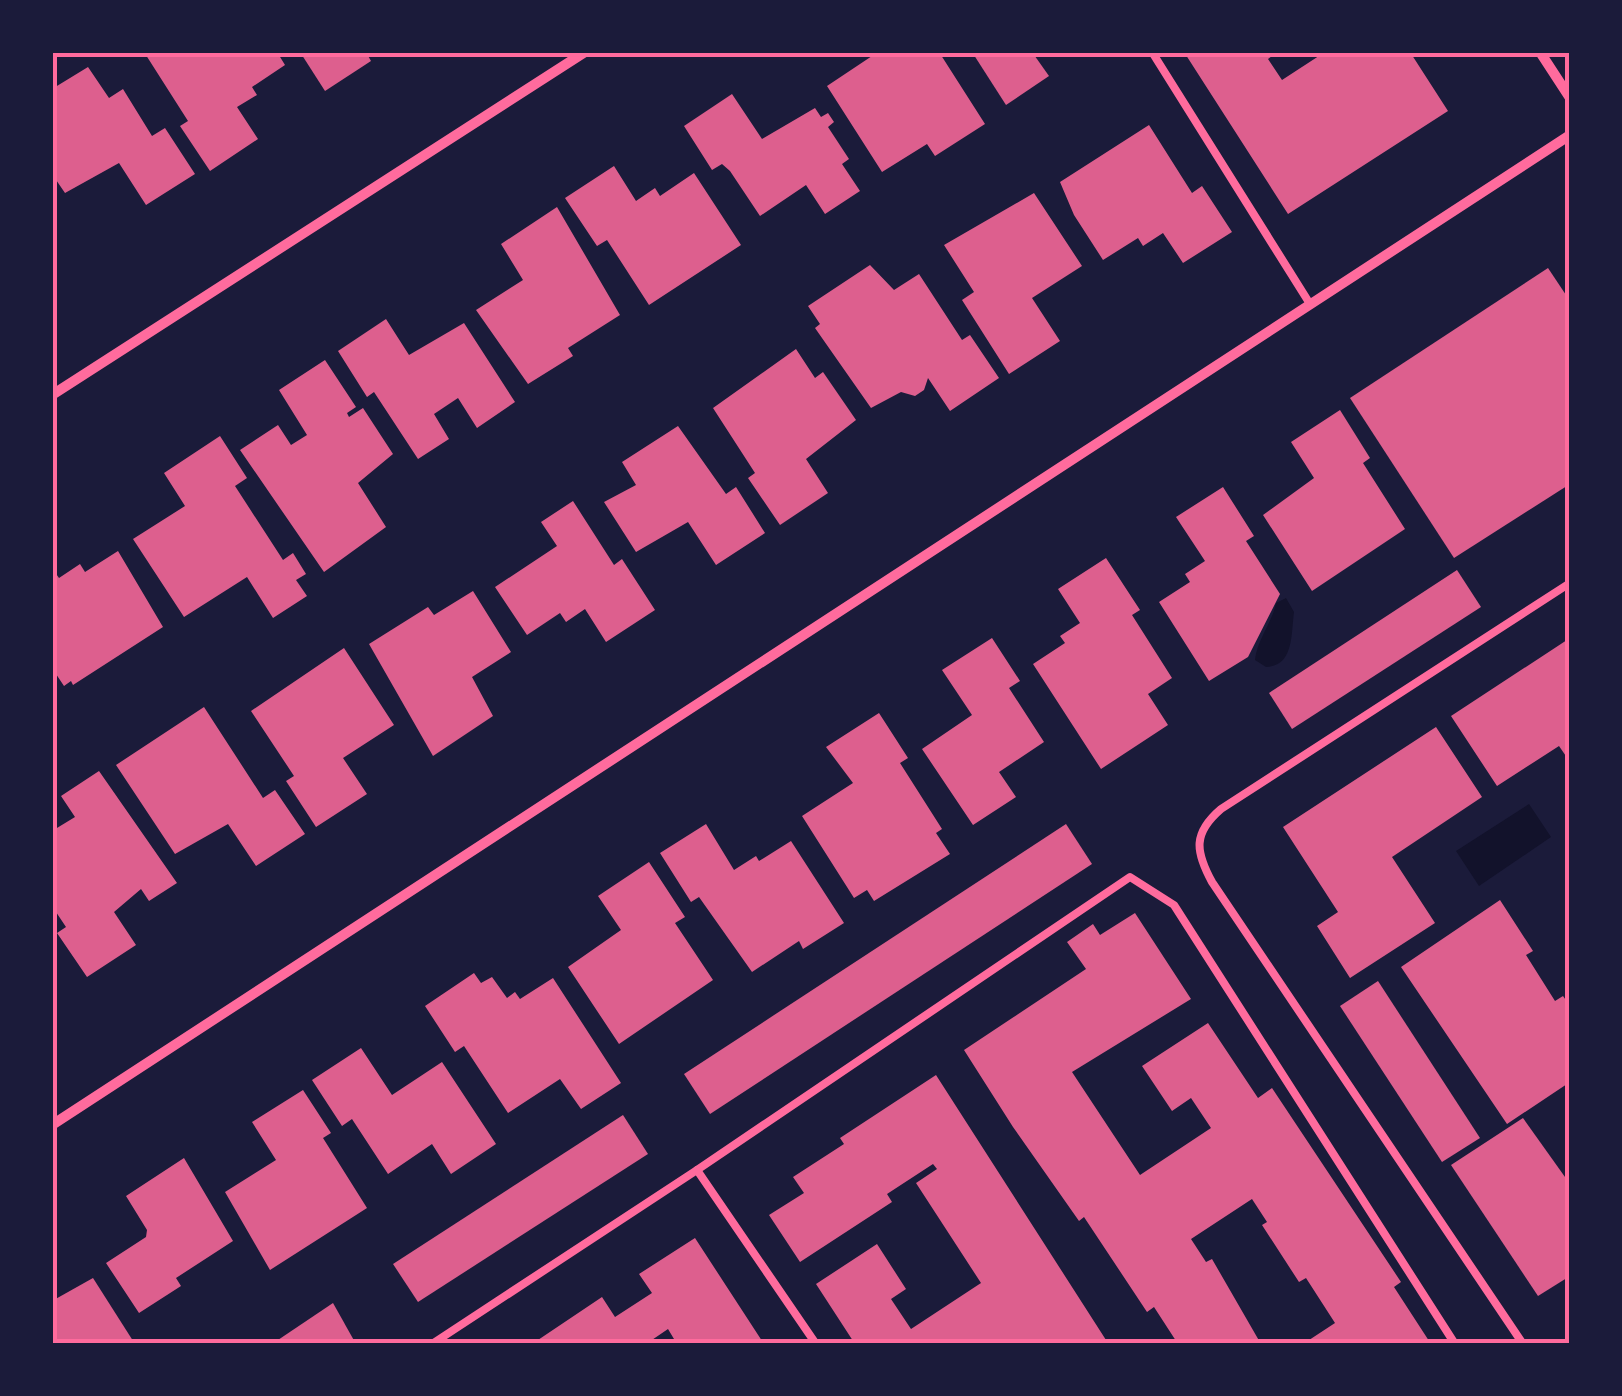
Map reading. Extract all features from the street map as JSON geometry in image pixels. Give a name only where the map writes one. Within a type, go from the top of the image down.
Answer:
[{"type":"street","points":[[52,394],[585,52]]},
{"type":"street","points":[[1540,52],[1570,98]]},
{"type":"street","points":[[52,1125],[1570,135]]},
{"type":"lane","points":[[1152,52],[1310,304]]},
{"type":"lane","points":[[1524,1344],[1212,882],[1200,860],[1197,842],[1203,824],[1221,809],[1570,584]]},
{"type":"lane","points":[[432,1344],[1130,877],[1174,906],[1455,1344]]},
{"type":"lane","points":[[697,1170],[816,1344]]},
{"type":"shaded area","points":[[1286,598],[1294,612],[1289,647],[1282,661],[1266,667],[1255,660],[1256,653],[1276,603]]},
{"type":"shaded area","points":[[1529,804],[1551,837],[1479,886],[1456,851]]},
{"type":"building","points":[[144,52],[193,56],[277,52],[285,65],[252,87],[257,95],[237,107],[258,139],[210,171],[180,126],[188,121]]},
{"type":"building","points":[[300,52],[366,52],[371,61],[325,91]]},
{"type":"building","points":[[878,52],[939,52],[985,124],[935,156],[927,144],[882,172],[827,86]]},
{"type":"building","points":[[972,52],[1032,52],[1049,76],[1006,105]]},
{"type":"building","points":[[1184,52],[1277,52],[1268,59],[1282,80],[1325,52],[1410,52],[1448,111],[1288,214]]},
{"type":"building","points":[[88,67],[109,98],[123,89],[152,136],[165,128],[195,174],[146,205],[119,163],[65,193],[52,174],[52,89]]},
{"type":"building","points":[[732,94],[762,139],[815,108],[821,117],[828,113],[834,122],[828,127],[849,159],[842,164],[860,191],[825,214],[806,185],[760,216],[730,171],[722,164],[712,170],[684,126]]},
{"type":"building","points":[[1149,125],[1192,193],[1202,186],[1232,232],[1183,263],[1163,233],[1143,246],[1138,238],[1103,260],[1074,215],[1060,182]]},
{"type":"building","points":[[614,166],[636,201],[655,188],[660,196],[694,173],[741,245],[649,305],[607,240],[597,246],[565,198]]},
{"type":"building","points":[[1034,193],[1082,266],[1032,298],[1060,341],[1009,374],[962,300],[974,292],[944,245]]},
{"type":"building","points":[[557,207],[620,315],[568,348],[573,356],[528,384],[476,310],[523,280],[501,244]]},
{"type":"building","points":[[870,265],[894,290],[919,274],[962,340],[970,335],[999,378],[950,411],[928,378],[924,390],[915,396],[901,392],[871,408],[815,328],[820,324],[808,306]]},
{"type":"building","points":[[1548,268],[1570,301],[1570,484],[1454,558],[1350,398]]},
{"type":"building","points":[[386,319],[409,355],[464,323],[515,402],[477,428],[458,398],[434,414],[449,439],[418,459],[374,392],[367,397],[338,351]]},
{"type":"building","points":[[796,349],[815,378],[823,372],[856,420],[806,459],[828,493],[780,525],[748,478],[755,473],[713,408]]},
{"type":"building","points":[[325,360],[356,407],[347,413],[349,417],[363,408],[393,454],[358,483],[386,527],[324,572],[240,450],[278,425],[291,445],[307,435],[279,390]]},
{"type":"building","points":[[1340,410],[1370,458],[1363,463],[1405,529],[1312,591],[1263,515],[1314,478],[1291,442]]},
{"type":"building","points":[[678,426],[726,494],[736,487],[765,533],[716,565],[688,522],[636,552],[604,502],[636,485],[622,462]]},
{"type":"building","points":[[220,436],[247,478],[235,486],[283,560],[293,553],[306,574],[296,580],[307,596],[273,618],[247,577],[184,617],[133,539],[185,506],[164,473]]},
{"type":"building","points":[[1223,487],[1254,536],[1246,541],[1280,594],[1248,657],[1209,681],[1159,602],[1190,582],[1185,574],[1205,561],[1176,517]]},
{"type":"building","points":[[573,501],[614,565],[622,559],[655,610],[606,642],[585,609],[566,622],[560,613],[527,635],[495,587],[557,546],[541,522]]},
{"type":"building","points":[[118,551],[163,627],[73,685],[71,681],[64,686],[52,668],[52,568],[59,578],[80,564],[85,572]]},
{"type":"building","points":[[1106,558],[1140,610],[1132,615],[1172,678],[1148,694],[1168,725],[1101,769],[1033,664],[1065,643],[1060,636],[1080,623],[1058,589]]},
{"type":"building","points":[[1457,570],[1481,607],[1292,729],[1269,693]]},
{"type":"building","points":[[473,591],[511,652],[472,677],[493,716],[433,756],[369,644],[428,607],[434,615]]},
{"type":"building","points":[[992,638],[1020,681],[1009,688],[1044,742],[999,772],[1016,797],[973,825],[922,749],[972,715],[942,670]]},
{"type":"building","points":[[1570,638],[1570,762],[1559,746],[1497,786],[1451,716]]},
{"type":"building","points":[[344,648],[394,725],[343,758],[367,794],[316,827],[286,781],[294,776],[251,711]]},
{"type":"building","points":[[204,707],[263,798],[275,790],[305,834],[256,866],[228,824],[175,854],[116,765]]},
{"type":"building","points":[[879,713],[908,758],[900,763],[942,829],[936,833],[950,854],[874,901],[867,890],[854,898],[802,816],[853,783],[826,747]]},
{"type":"building","points":[[1436,727],[1482,797],[1392,857],[1435,923],[1350,978],[1317,926],[1338,912],[1283,827]]},
{"type":"building","points":[[99,771],[177,883],[149,901],[141,889],[114,912],[136,945],[87,977],[57,933],[66,927],[52,906],[52,831],[75,817],[61,796]]},
{"type":"building","points":[[706,824],[734,870],[756,856],[759,861],[791,841],[844,923],[803,949],[799,941],[752,972],[699,897],[691,902],[660,853]]},
{"type":"building","points":[[1066,824],[1092,864],[710,1114],[684,1074]]},
{"type":"building","points":[[649,862],[685,917],[675,923],[713,980],[619,1044],[568,967],[621,930],[598,896]]},
{"type":"building","points":[[1500,900],[1533,951],[1526,955],[1555,1001],[1563,996],[1570,1006],[1570,1082],[1507,1124],[1401,967]]},
{"type":"building","points":[[1135,913],[1191,999],[1072,1072],[1140,1175],[1211,1128],[1191,1098],[1172,1111],[1142,1066],[1208,1023],[1258,1098],[1272,1088],[1401,1282],[1394,1287],[1431,1344],[1303,1344],[1335,1323],[1306,1278],[1299,1282],[1262,1225],[1267,1222],[1252,1199],[1191,1239],[1206,1262],[1212,1259],[1261,1344],[1178,1344],[1154,1307],[1147,1312],[1084,1217],[1079,1221],[1013,1127],[964,1050],[1086,969],[1067,942],[1093,924],[1100,935]]},
{"type":"building","points":[[474,973],[481,983],[492,977],[507,998],[515,992],[520,999],[553,978],[621,1083],[581,1109],[560,1079],[508,1113],[464,1046],[455,1052],[425,1006]]},
{"type":"building","points":[[1378,981],[1480,1138],[1442,1162],[1340,1006]]},
{"type":"building","points":[[361,1048],[392,1095],[442,1062],[496,1144],[451,1174],[432,1144],[388,1174],[352,1119],[342,1126],[312,1080]]},
{"type":"building","points":[[936,1075],[1106,1340],[1100,1344],[855,1344],[816,1284],[877,1244],[906,1289],[891,1299],[911,1329],[981,1283],[916,1183],[937,1169],[933,1164],[887,1194],[892,1202],[800,1262],[769,1215],[804,1193],[793,1177],[844,1144],[840,1138]]},
{"type":"building","points":[[303,1090],[331,1133],[323,1138],[367,1208],[270,1270],[225,1192],[276,1160],[252,1122]]},
{"type":"building","points":[[623,1115],[648,1154],[418,1302],[393,1264]]},
{"type":"building","points":[[1523,1118],[1570,1184],[1570,1276],[1538,1296],[1451,1165]]},
{"type":"building","points":[[184,1158],[233,1241],[176,1278],[181,1286],[139,1313],[106,1263],[146,1237],[147,1230],[126,1196]]},
{"type":"building","points":[[695,1238],[764,1344],[677,1344],[668,1329],[646,1344],[532,1344],[602,1297],[615,1317],[652,1293],[639,1274]]},
{"type":"building","points":[[93,1278],[135,1344],[52,1344],[52,1301]]},
{"type":"building","points":[[333,1303],[356,1344],[272,1344]]}]
